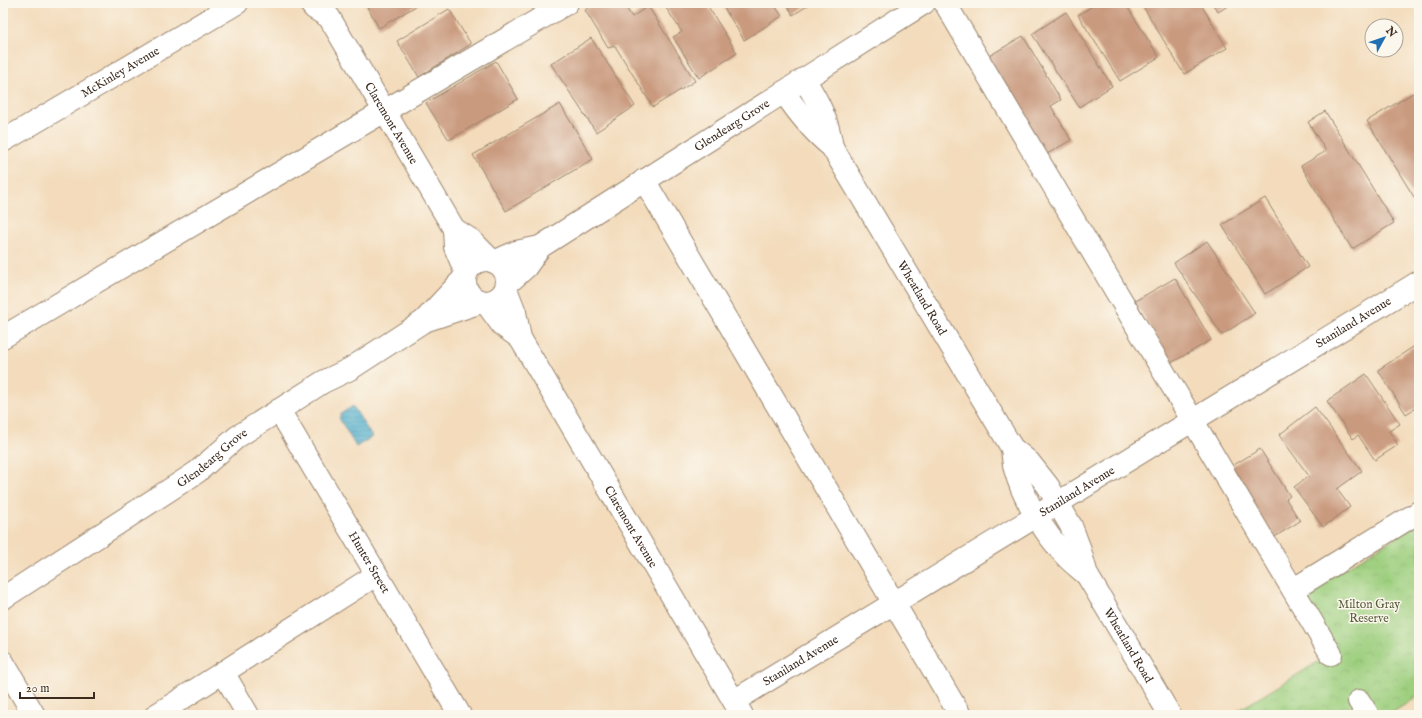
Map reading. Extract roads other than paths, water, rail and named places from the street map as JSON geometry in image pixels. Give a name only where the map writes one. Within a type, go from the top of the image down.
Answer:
[{"type":"street","name":"McKinley Avenue","points":[[3,141],[237,3]]},
{"type":"street","name":"Claremont Avenue","points":[[310,3],[314,8],[329,10],[385,111],[454,229],[471,240],[493,261]]},
{"type":"street","points":[[3,337],[567,3]]},
{"type":"street","name":"Glendearg Grove","points":[[493,261],[516,252],[540,247],[924,3]]},
{"type":"street","points":[[945,3],[1294,589],[1331,654]]},
{"type":"street","name":"Wheatland Road","points":[[804,79],[818,102],[830,130],[832,147]]},
{"type":"street","name":"Wheatland Road","points":[[784,92],[798,114],[832,147],[1012,448],[1029,462],[1045,480],[1071,526],[1087,575],[1170,715]]},
{"type":"street","points":[[644,180],[893,604],[960,715]]},
{"type":"street","name":"Claremont Avenue","points":[[454,229],[455,247],[465,276]]},
{"type":"street","name":"Glendearg Grove","points":[[507,286],[526,267],[540,247]]},
{"type":"street","points":[[483,260],[493,261],[504,270],[507,277],[507,286],[503,295],[498,299],[492,302],[483,303],[474,299],[468,293],[465,286],[465,276],[470,267],[476,262],[483,260]]},
{"type":"street","name":"Glendearg Grove","points":[[3,598],[197,472],[237,437],[323,382],[350,369],[424,321],[465,276]]},
{"type":"street","name":"Staniland Avenue","points":[[738,708],[893,604],[1419,282]]},
{"type":"street","name":"Claremont Avenue","points":[[507,286],[515,312],[520,338],[738,708]]},
{"type":"street","name":"Claremont Avenue","points":[[483,303],[502,325],[520,338]]},
{"type":"street","name":"Glendearg Grove","points":[[424,321],[483,303]]},
{"type":"street","name":"Hunter Street","points":[[279,410],[460,715]]},
{"type":"street","name":"Wheatland Road","points":[[1012,448],[1017,475],[1024,493],[1037,516],[1065,556],[1087,575]]},
{"type":"street","points":[[1294,589],[1419,512]]},
{"type":"street","points":[[156,715],[376,575]]},
{"type":"street","points":[[3,662],[34,715]]},
{"type":"street","points":[[223,672],[248,715]]},
{"type":"water","points":[[353,406],[372,437],[356,447],[339,418],[342,413]]},
{"type":"park label","name":"Milton Gray Reserve","points":[[1369,611]]}]
